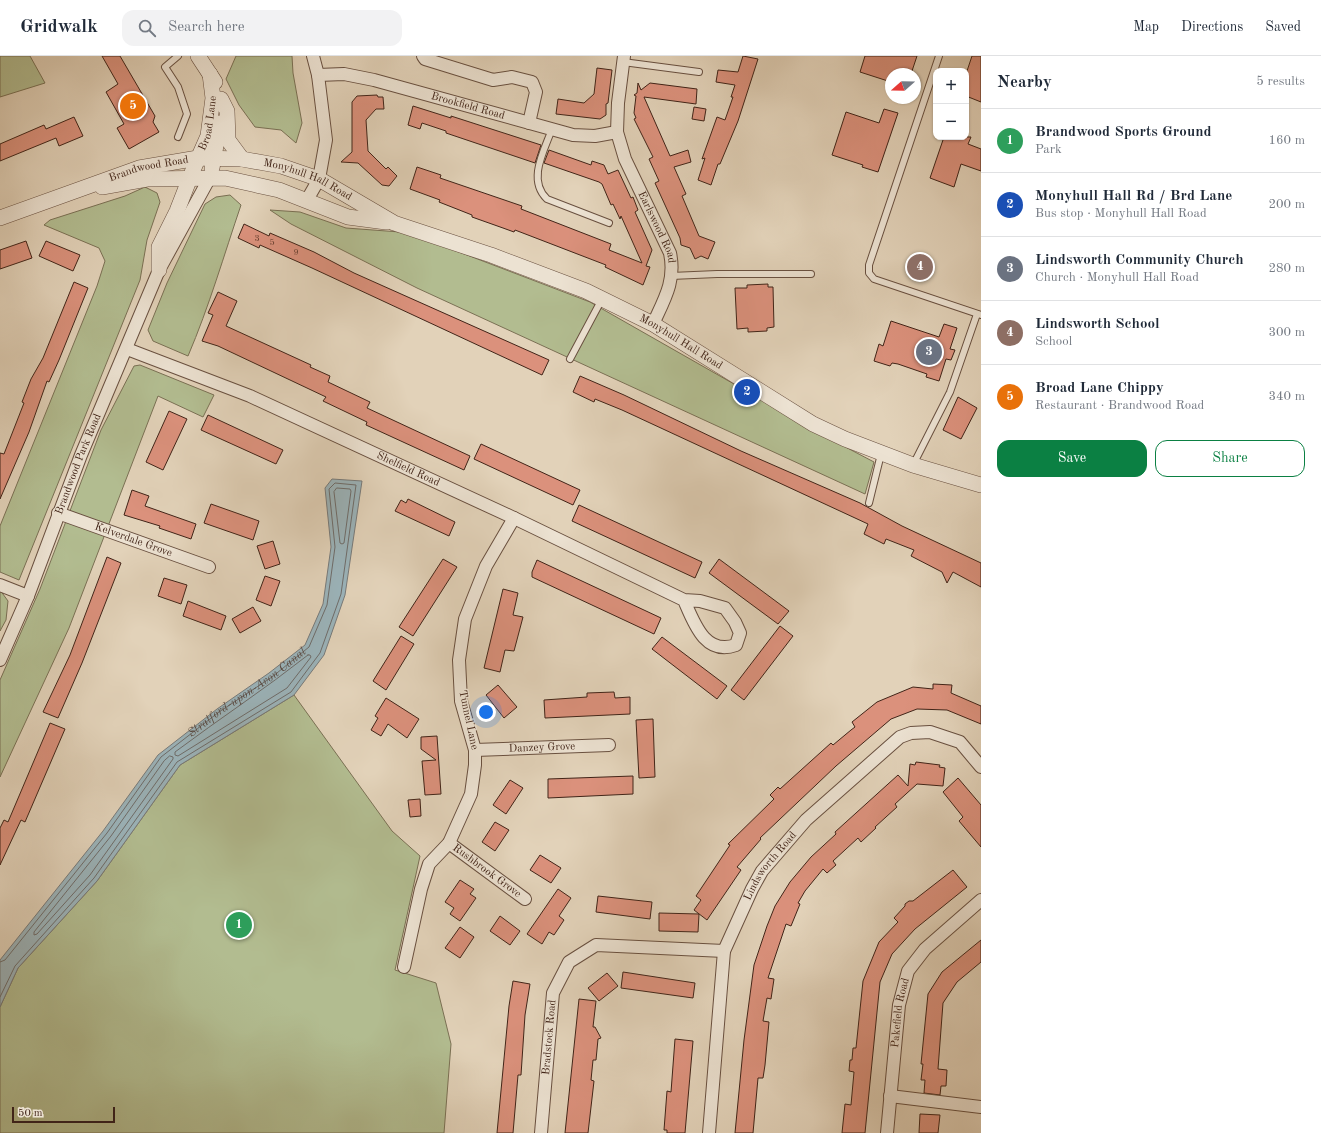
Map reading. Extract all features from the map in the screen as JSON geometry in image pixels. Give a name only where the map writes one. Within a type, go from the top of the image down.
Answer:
[{"type":"street","name":"Broad Lane","points":[[198,56],[210,74],[227,111],[228,140],[242,159]]},
{"type":"street","points":[[307,200],[319,180],[326,140],[318,75],[313,56]]},
{"type":"street","points":[[423,56],[425,59],[492,80],[512,77],[532,82],[536,92],[529,123]]},
{"type":"street","name":"Earlswood Road","points":[[623,59],[618,103],[617,132],[625,159],[670,253],[673,267],[670,286],[653,324]]},
{"type":"street","name":"Broad Lane","points":[[193,169],[208,136],[213,98],[210,74]]},
{"type":"street","name":"Brookfield Road","points":[[318,75],[344,74],[374,80],[574,135],[595,136],[617,132]]},
{"type":"street","name":"Broad Lane","points":[[209,179],[221,114],[221,99]]},
{"type":"street","name":"Brandwood Road","points":[[85,189],[115,186],[193,169],[214,158]]},
{"type":"street","name":"Monyhull Hall Road","points":[[214,158],[242,159],[281,166],[319,180],[394,223]]},
{"type":"street","name":"Brandwood Road","points":[[0,218],[85,189],[112,177],[139,168],[193,169],[209,179]]},
{"type":"street","name":"Brandwood Park Road","points":[[159,270],[159,247],[178,211],[193,169]]},
{"type":"street","name":"Monyhull Hall Road","points":[[209,179],[225,178],[250,182],[279,190],[348,217],[394,223],[491,255],[586,291],[653,324],[813,424],[845,439],[913,465],[981,485]]},
{"type":"street","name":"Brandwood Park Road","points":[[0,660],[28,596],[58,513],[159,270],[209,179]]},
{"type":"street","name":"Shelfield Road","points":[[127,349],[250,396],[514,518],[684,600],[706,603],[725,608],[735,622],[740,633],[736,645],[725,649],[716,646],[704,638],[695,625],[684,600]]},
{"type":"street","name":"Kelverdale Grove","points":[[58,513],[209,567]]},
{"type":"street","name":"Tunnel Lane","points":[[404,967],[421,889],[429,864],[449,843],[471,794],[475,765],[475,750],[461,694],[459,660],[465,618],[486,566],[514,518]]},
{"type":"street","points":[[0,585],[28,596]]},
{"type":"street","name":"Lindsworth Road","points":[[709,1133],[724,951],[752,889],[762,871],[806,820],[900,737],[911,733],[930,732],[960,742],[981,767]]},
{"type":"street","name":"Danzey Grove","points":[[475,750],[609,745]]},
{"type":"street","name":"Rushbrook Grove","points":[[449,843],[525,898]]},
{"type":"street","name":"Pakefield Road","points":[[887,1133],[899,1005],[908,971],[925,949],[981,900]]},
{"type":"street","name":"Bradstock Road","points":[[541,1133],[553,993],[569,962],[596,945],[724,951]]},
{"type":"street","points":[[890,1096],[981,1107]]},
{"type":"lane","points":[[178,56],[165,67],[178,87],[187,114],[178,137]]},
{"type":"lane","points":[[913,465],[950,392],[979,315],[874,279],[869,273],[869,265],[939,56]]},
{"type":"lane","points":[[623,59],[699,72]]},
{"type":"lane","points":[[552,130],[538,168],[537,179],[540,191],[547,199],[610,223]]},
{"type":"lane","points":[[671,276],[717,274],[811,274]]},
{"type":"lane","points":[[570,359],[602,299]]},
{"type":"lane","points":[[869,503],[882,452]]},
{"type":"green space","points":[[0,56],[30,56],[45,83],[0,97]]},
{"type":"green space","points":[[236,56],[292,56],[293,73],[302,123],[296,143],[281,130],[255,127],[239,105],[226,79]]},
{"type":"green space","points":[[145,187],[157,193],[160,202],[147,240],[140,280],[19,580],[0,572],[0,526],[97,286],[105,261],[99,248],[44,225],[50,220],[125,196]]},
{"type":"green space","points":[[230,195],[241,205],[210,300],[188,356],[153,341],[148,330],[167,283],[205,204],[216,197]]},
{"type":"green space","points":[[270,210],[300,212],[346,228],[400,232],[433,242],[590,302],[834,441],[874,462],[865,494],[417,288],[291,224]]},
{"type":"green space","points":[[140,365],[214,395],[203,417],[158,396],[69,628],[0,777],[0,680],[40,589],[101,430],[134,366]]},
{"type":"green space","points":[[0,590],[8,601],[6,620],[0,631]]},
{"type":"green space","points":[[294,695],[392,831],[420,856],[395,970],[436,983],[451,1044],[444,1133],[0,1133],[0,1007],[18,968],[97,881],[180,765]]},
{"type":"water","name":"Stratford-upon-Avon Canal","points":[[332,479],[362,481],[345,595],[324,655],[294,695],[180,765],[97,881],[18,968],[0,1007],[0,960],[103,831],[158,755],[217,709],[269,673],[305,645],[323,604],[331,547],[325,488]]},
{"type":"building","points":[[102,56],[120,56],[155,116],[153,122],[159,132],[129,149],[117,128],[124,124],[106,92],[118,84]]},
{"type":"building","points":[[743,56],[758,59],[738,121],[720,164],[718,164],[711,185],[698,180],[705,158],[702,159],[717,117],[725,120],[733,97],[731,97],[735,85],[716,82],[718,70],[738,72]]},
{"type":"building","points":[[865,56],[917,56],[913,68],[885,68],[885,80],[860,72]]},
{"type":"building","points":[[972,56],[981,56],[981,102],[969,97],[968,68]]},
{"type":"building","points":[[597,68],[612,70],[608,103],[606,104],[606,115],[600,119],[556,114],[558,99],[584,103],[594,94]]},
{"type":"building","points":[[638,83],[641,90],[650,83],[697,89],[696,104],[644,97],[670,156],[688,150],[691,162],[674,167],[686,194],[682,196],[699,236],[715,242],[708,259],[701,256],[695,259],[690,248],[681,245],[680,238],[655,183],[659,181],[649,159],[653,157],[634,119],[636,118],[634,113],[636,96],[634,95],[637,93]]},
{"type":"building","points":[[377,95],[378,97],[383,97],[384,109],[376,109],[366,120],[368,151],[386,169],[388,167],[397,176],[389,186],[382,185],[358,163],[341,162],[352,152],[352,102],[357,96]]},
{"type":"building","points":[[413,106],[451,118],[451,116],[541,145],[535,163],[446,133],[446,131],[422,123],[420,129],[408,125]]},
{"type":"building","points":[[694,107],[706,109],[704,121],[692,119]]},
{"type":"building","points":[[884,109],[898,113],[878,172],[862,167],[863,165],[832,155],[846,112],[879,123]]},
{"type":"building","points":[[74,117],[83,136],[59,146],[56,138],[0,161],[0,144],[44,125],[46,129]]},
{"type":"building","points":[[969,137],[971,137],[968,144],[981,149],[981,171],[961,164],[954,187],[930,178],[943,140],[969,140]]},
{"type":"building","points":[[549,150],[591,165],[592,161],[604,165],[608,174],[618,170],[631,198],[633,197],[638,210],[635,212],[652,250],[646,266],[650,267],[643,285],[605,267],[606,265],[515,230],[514,232],[472,217],[472,215],[439,202],[440,200],[410,189],[417,167],[441,175],[440,178],[522,206],[521,209],[611,244],[609,250],[642,263],[621,216],[620,219],[613,204],[611,205],[602,184],[544,163]]},
{"type":"building","points":[[244,224],[269,236],[270,233],[314,252],[354,273],[549,360],[542,375],[312,268],[260,245],[259,248],[238,238]]},
{"type":"building","points":[[26,241],[32,258],[0,269],[0,250]]},
{"type":"building","points":[[46,241],[80,255],[73,271],[39,256]]},
{"type":"building","points":[[74,282],[88,288],[59,360],[49,382],[47,381],[29,432],[0,499],[0,453],[4,454],[24,403],[22,402],[31,379],[43,358]]},
{"type":"building","points":[[768,284],[768,287],[773,287],[774,327],[767,328],[767,331],[748,332],[748,328],[737,329],[735,288],[747,288],[747,285]]},
{"type":"building","points":[[218,292],[237,301],[226,326],[311,365],[310,367],[330,376],[328,382],[370,402],[367,408],[470,456],[464,470],[366,425],[367,422],[323,401],[326,397],[218,346],[202,341],[213,315],[208,313]]},
{"type":"building","points":[[891,321],[939,337],[944,324],[957,328],[950,349],[955,350],[951,360],[946,359],[939,381],[926,377],[927,374],[898,364],[892,363],[890,366],[874,361],[879,344],[883,346]]},
{"type":"building","points":[[580,376],[624,395],[741,451],[860,503],[902,526],[981,563],[981,587],[953,572],[947,583],[942,572],[911,556],[914,550],[886,539],[884,544],[864,534],[868,524],[622,410],[595,399],[594,402],[573,392]]},
{"type":"building","points":[[958,397],[977,408],[961,439],[943,430]]},
{"type":"building","points":[[169,411],[187,419],[163,470],[146,462]]},
{"type":"building","points":[[208,415],[283,450],[276,464],[201,430]]},
{"type":"building","points":[[481,444],[580,490],[573,505],[474,459]]},
{"type":"building","points":[[132,490],[149,496],[145,506],[196,524],[191,539],[159,528],[160,526],[124,515]]},
{"type":"building","points":[[408,499],[455,522],[449,536],[395,511],[401,500],[406,503]]},
{"type":"building","points":[[211,504],[259,521],[253,540],[204,523]]},
{"type":"building","points":[[579,505],[702,562],[695,578],[572,521]]},
{"type":"building","points":[[273,541],[280,564],[265,569],[257,546]]},
{"type":"building","points":[[107,557],[121,563],[82,663],[58,718],[43,712],[70,655]]},
{"type":"building","points":[[443,559],[457,567],[413,636],[399,627]]},
{"type":"building","points":[[719,559],[789,611],[778,624],[709,573]]},
{"type":"building","points":[[537,560],[661,618],[654,634],[532,577],[532,572]]},
{"type":"building","points":[[265,576],[280,581],[271,606],[256,600]]},
{"type":"building","points":[[164,578],[187,585],[181,604],[158,596]]},
{"type":"building","points":[[503,589],[518,593],[513,615],[523,617],[514,651],[505,650],[500,672],[484,668]]},
{"type":"building","points":[[188,601],[226,616],[221,630],[183,616]]},
{"type":"building","points":[[253,607],[261,621],[240,633],[232,619]]},
{"type":"building","points":[[780,626],[793,636],[744,700],[731,690]]},
{"type":"building","points":[[401,636],[414,644],[386,690],[373,681]]},
{"type":"building","points":[[662,637],[727,686],[717,699],[652,649]]},
{"type":"building","points":[[933,684],[952,685],[951,693],[981,706],[981,724],[947,710],[917,709],[891,719],[836,766],[760,838],[761,839],[737,867],[741,870],[707,920],[694,910],[701,900],[696,896],[730,845],[728,844],[774,799],[770,795],[778,787],[780,789],[831,743],[833,745],[855,727],[852,722],[877,702],[913,687],[933,689]]},
{"type":"building","points":[[498,685],[517,707],[504,718],[486,695]]},
{"type":"building","points":[[614,692],[615,698],[630,697],[630,714],[545,718],[544,700],[587,697],[587,693]]},
{"type":"building","points":[[386,698],[419,719],[407,738],[388,724],[381,736],[371,730],[378,718],[375,716]]},
{"type":"building","points":[[653,719],[655,777],[639,778],[636,720]]},
{"type":"building","points":[[50,723],[65,729],[25,822],[21,820],[0,865],[0,828],[4,820],[8,822]]},
{"type":"building","points":[[437,736],[441,794],[425,795],[422,761],[436,760],[421,749],[421,737]]},
{"type":"building","points":[[916,762],[940,765],[939,767],[945,768],[943,786],[917,784],[895,804],[897,807],[861,842],[858,838],[833,861],[836,865],[827,873],[823,869],[805,891],[798,903],[800,904],[791,926],[786,924],[768,978],[774,979],[771,999],[767,998],[763,1021],[769,1022],[763,1078],[758,1078],[753,1133],[735,1133],[744,1040],[754,965],[775,906],[790,882],[811,857],[836,834],[835,832],[898,775],[908,786],[910,764],[915,765]]},
{"type":"building","points":[[633,776],[633,794],[548,798],[548,779]]},
{"type":"building","points":[[958,778],[981,805],[981,847],[959,821],[963,817],[943,792]]},
{"type":"building","points":[[510,780],[523,788],[506,814],[493,805]]},
{"type":"building","points":[[420,799],[421,816],[410,817],[408,800]]},
{"type":"building","points":[[495,822],[509,830],[495,851],[482,842]]},
{"type":"building","points":[[540,855],[561,868],[551,883],[530,870]]},
{"type":"building","points":[[953,870],[967,887],[915,929],[892,954],[880,982],[865,1133],[842,1133],[845,1104],[851,1105],[854,1072],[849,1071],[850,1060],[852,1060],[853,1048],[856,1048],[863,981],[879,942],[898,922],[894,918],[905,906],[905,904],[909,901],[913,901]]},
{"type":"building","points":[[460,880],[474,889],[470,894],[476,898],[460,921],[450,914],[454,908],[445,902]]},
{"type":"building","points":[[558,889],[571,898],[559,916],[564,920],[554,935],[549,932],[542,944],[527,934]]},
{"type":"building","points":[[598,896],[652,902],[650,919],[596,912]]},
{"type":"building","points":[[659,913],[699,914],[698,932],[659,931]]},
{"type":"building","points":[[500,916],[520,931],[510,945],[490,931]]},
{"type":"building","points":[[460,927],[474,937],[460,958],[445,948]]},
{"type":"building","points":[[981,940],[981,962],[957,982],[943,1003],[938,1069],[947,1070],[946,1086],[941,1086],[940,1095],[924,1093],[925,1080],[921,1080],[923,1064],[921,1064],[928,994],[942,972]]},
{"type":"building","points":[[623,972],[695,983],[693,998],[621,988]]},
{"type":"building","points":[[607,973],[618,986],[599,1001],[588,988]]},
{"type":"building","points":[[513,981],[530,984],[525,1015],[521,1075],[518,1075],[513,1133],[497,1133],[509,1006]]},
{"type":"building","points":[[579,999],[596,1001],[593,1027],[595,1027],[601,1038],[598,1039],[596,1060],[593,1060],[591,1080],[594,1081],[588,1133],[565,1133]]},
{"type":"building","points":[[675,1039],[693,1041],[685,1133],[667,1133],[667,1130],[664,1130],[667,1091],[671,1092]]},
{"type":"building","points":[[920,1114],[940,1115],[938,1133],[919,1133]]},
{"type":"place","name":"Broad Lane Chippy","points":[[133,106]]},
{"type":"place","name":"Lindsworth School","points":[[920,267]]},
{"type":"place","name":"Lindsworth Community Church","points":[[929,352]]},
{"type":"place","name":"Monyhull Hall Rd / Brd Lane","points":[[747,392]]},
{"type":"place","name":"Brandwood Sports Ground","points":[[239,925]]}]
